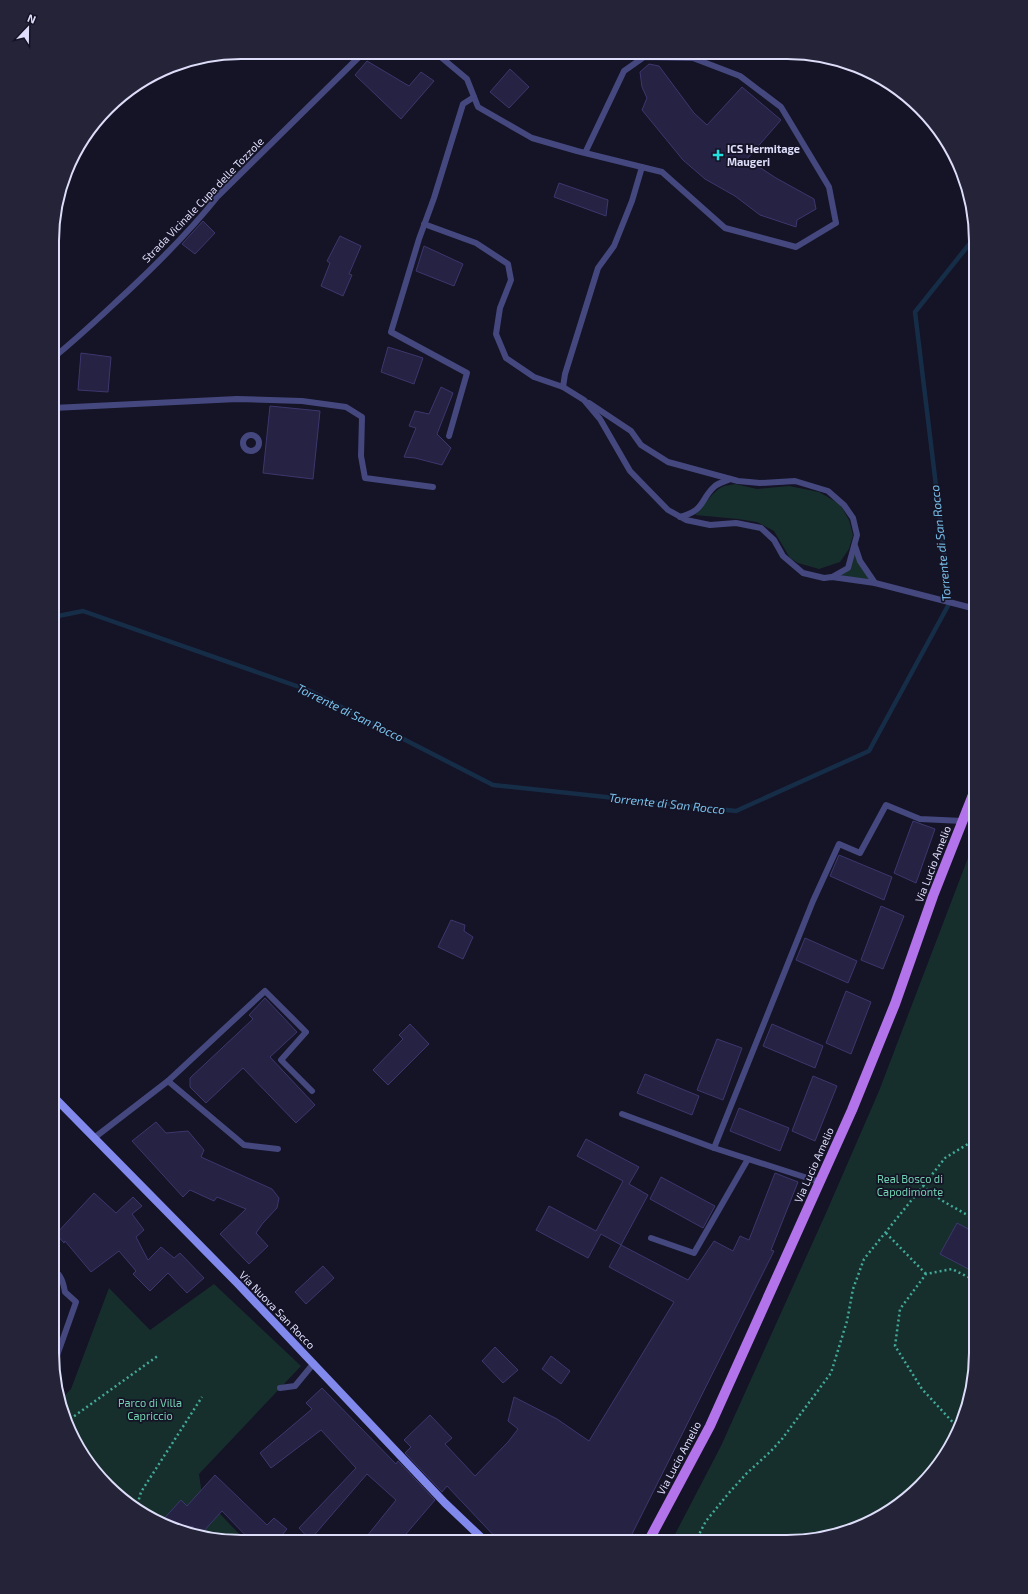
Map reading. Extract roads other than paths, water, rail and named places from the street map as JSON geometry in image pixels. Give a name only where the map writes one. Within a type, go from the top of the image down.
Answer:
[{"type":"main road","name":"Via Lucio Amelio","points":[[652,1535],[710,1426],[852,1110],[895,1004],[933,896],[969,805]]},
{"type":"main road","name":"Via Nuova San Rocco","points":[[59,1101],[314,1364],[445,1503],[479,1535]]},
{"type":"lane","name":"Strada Vicinale Cupa delle Tozzole","points":[[59,353],[77,339],[159,261],[197,222],[218,196],[357,59]]},
{"type":"lane","points":[[443,59],[467,79],[478,107],[532,138],[662,172],[725,228],[796,247],[836,223],[828,187],[781,107],[740,76],[701,59]]},
{"type":"lane","points":[[585,152],[624,71],[641,59]]},
{"type":"lane","points":[[449,436],[467,373],[391,332],[424,224],[443,172],[463,104],[474,97]]},
{"type":"lane","points":[[563,387],[565,374],[598,268],[614,246],[632,201],[642,167]]},
{"type":"lane","points":[[424,224],[476,243],[508,264],[511,280],[500,308],[496,334],[506,358],[534,377],[563,387],[584,400],[631,431],[641,445],[668,462],[730,479],[760,483],[795,481],[828,491],[844,505],[853,518],[857,534],[848,568],[832,577]]},
{"type":"lane","points":[[59,408],[237,399],[302,401],[346,407],[362,417],[361,456],[365,478],[433,487]]},
{"type":"lane","points":[[584,400],[600,419],[630,471],[668,510],[680,517],[686,520],[710,525],[736,523],[761,528],[774,540],[783,556],[803,573],[824,578],[832,577],[874,584],[969,607]]},
{"type":"lane","points":[[680,517],[690,514],[700,507],[716,486],[730,479]]},
{"type":"lane","points":[[855,546],[860,561],[874,584]]},
{"type":"lane","points":[[714,1148],[813,901],[839,844],[860,853],[886,805],[920,819],[963,821]]},
{"type":"lane","points":[[94,1138],[168,1080],[264,991],[306,1032],[281,1060],[312,1091]]},
{"type":"lane","points":[[168,1080],[244,1145],[278,1149]]},
{"type":"lane","points":[[622,1114],[714,1148],[820,1182]]},
{"type":"lane","points":[[651,1238],[694,1253],[748,1159]]},
{"type":"lane","points":[[59,1273],[64,1283],[65,1292],[76,1302],[59,1350]]},
{"type":"lane","points":[[280,1388],[296,1386],[314,1364]]},
{"type":"waterway","name":"Torrente di San Rocco","points":[[59,616],[83,611],[308,690],[493,785],[736,811],[869,751],[950,602],[915,312],[969,244]]},
{"type":"place","name":"ICS Hermitage Maugeri","points":[[718,155]]},
{"type":"park label","name":"Real Bosco di Capodimonte","points":[[910,1185]]},
{"type":"park label","name":"Parco di Villa Capriccio","points":[[150,1409]]}]
